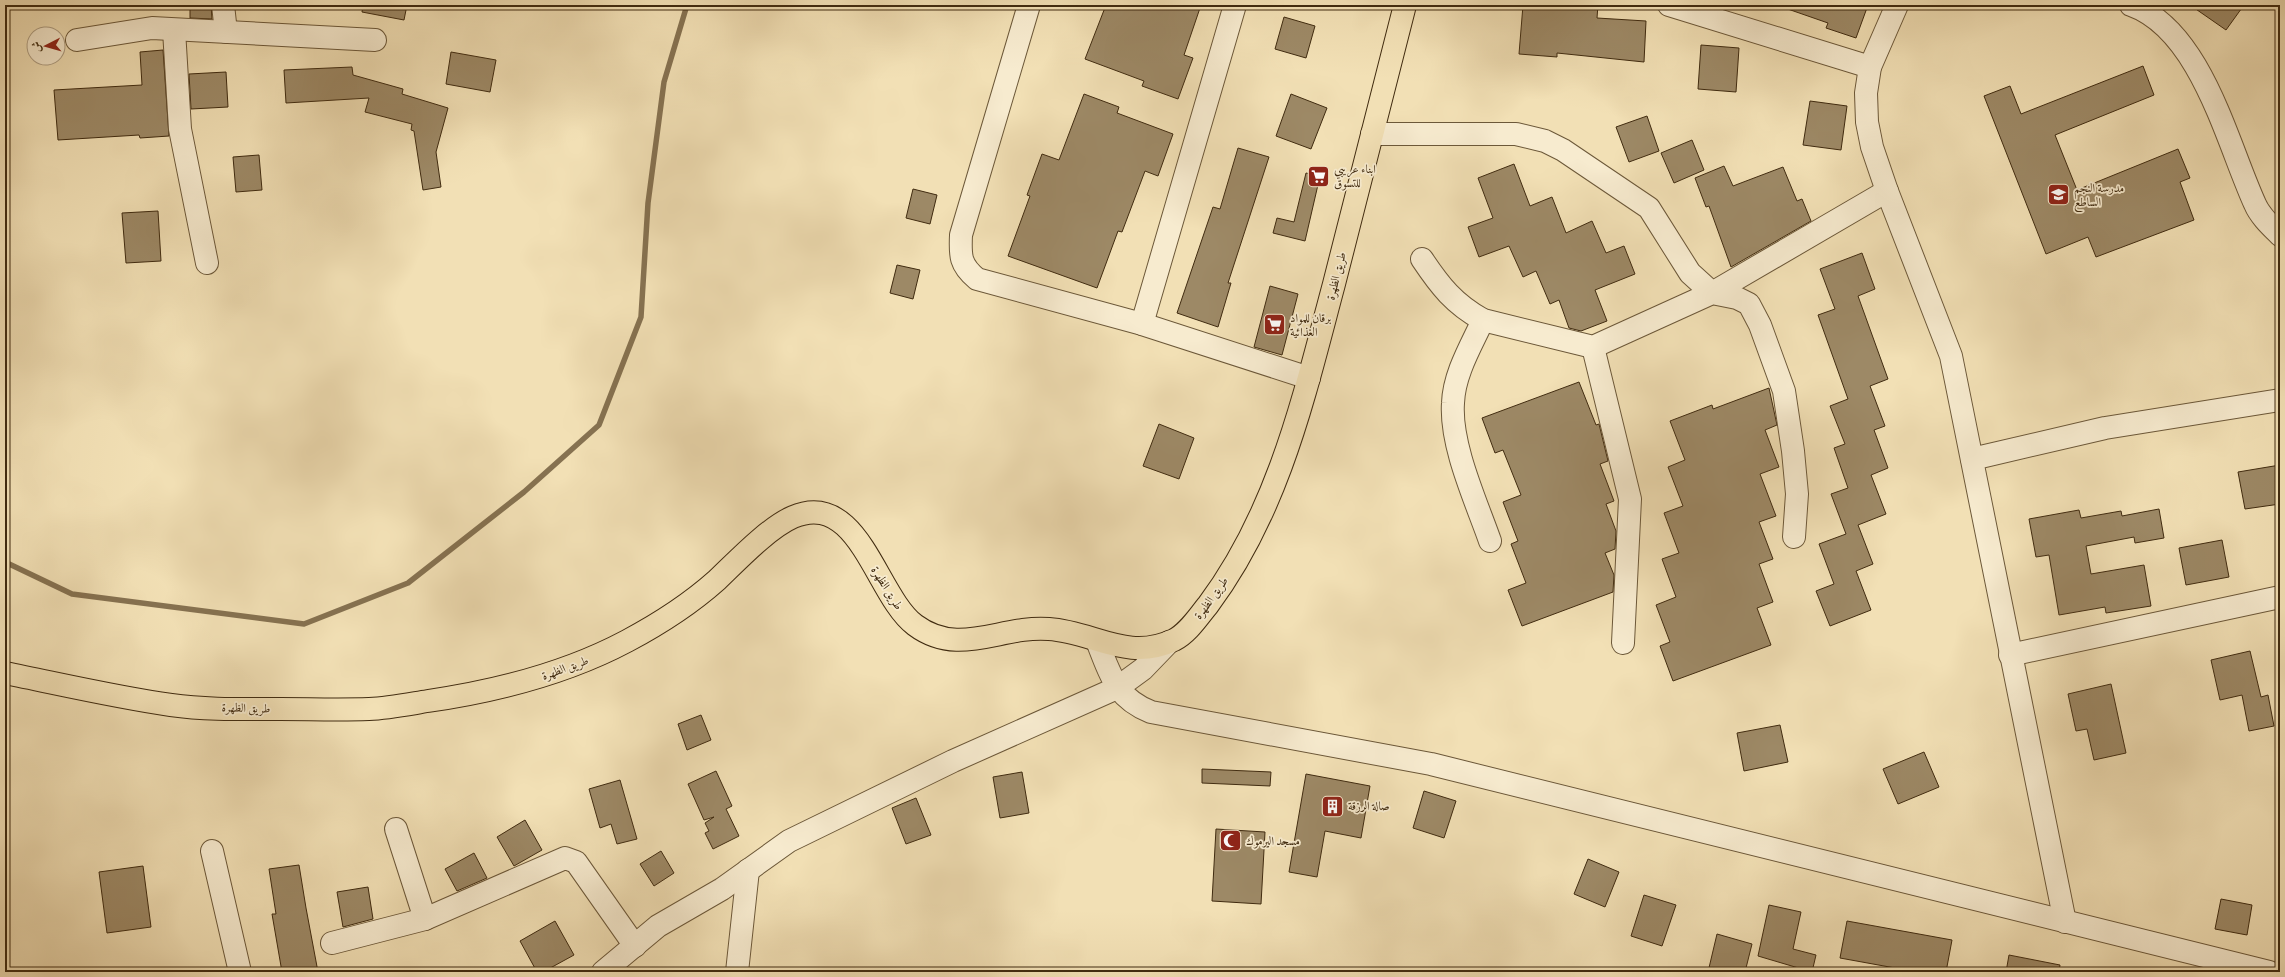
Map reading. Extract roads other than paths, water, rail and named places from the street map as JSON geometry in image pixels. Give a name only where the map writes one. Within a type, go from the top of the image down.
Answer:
[{"type":"main road","name":"طريق الظهرة","points":[[5,673],[175,706],[260,709],[373,709],[468,695],[553,674],[620,644],[668,618],[694,599],[741,556],[787,520],[806,513],[816,513],[836,518],[852,532],[899,609],[912,623],[928,634],[956,641],[972,640],[1004,632],[1041,628],[1060,630],[1126,648],[1141,648],[1169,642],[1182,636],[1219,589],[1252,535],[1280,474],[1309,378],[1405,5]]},
{"type":"street","points":[[223,5],[226,32]]},
{"type":"street","points":[[1029,5],[961,235],[960,253],[965,269],[977,279],[1142,324],[1309,378]]},
{"type":"street","points":[[1142,324],[1235,5]]},
{"type":"street","points":[[1669,5],[1870,67]]},
{"type":"street","points":[[1897,5],[1870,67],[1866,93],[1867,122],[1872,147],[1952,356],[2010,655],[2065,922]]},
{"type":"street","points":[[2131,5],[2157,19],[2174,35],[2199,71],[2255,205],[2280,235]]},
{"type":"street","points":[[77,40],[152,28],[375,40]]},
{"type":"street","points":[[174,30],[180,129],[207,263]]},
{"type":"street","points":[[1372,134],[1516,134],[1545,141],[1563,150],[1649,208],[1690,273],[1712,293],[1737,298],[1749,304],[1760,325],[1784,391],[1793,451],[1797,494],[1794,538]]},
{"type":"street","points":[[1422,259],[1442,289],[1466,311],[1483,320],[1593,348],[1712,293],[1888,191]]},
{"type":"street","points":[[1483,320],[1462,365],[1453,402],[1453,424],[1457,445],[1490,541]]},
{"type":"street","points":[[1593,348],[1630,499],[1623,643]]},
{"type":"street","points":[[1972,459],[2105,428],[2280,400]]},
{"type":"street","points":[[2010,655],[2280,597]]},
{"type":"street","points":[[1097,641],[1116,688],[1137,707],[1151,712],[1431,764],[2269,972]]},
{"type":"street","points":[[603,972],[658,926],[722,889],[789,842],[847,812],[1116,688],[1143,669],[1169,642]]},
{"type":"street","points":[[396,829],[425,919]]},
{"type":"street","points":[[212,851],[240,972]]},
{"type":"street","points":[[332,943],[425,919],[565,858],[576,862],[635,946]]},
{"type":"street","points":[[738,972],[748,870]]},
{"type":"waterway","points":[[5,562],[72,594],[304,624],[408,583],[524,492],[599,425],[641,317],[648,203],[664,82],[687,5]]},
{"type":"place","name":"ابناء عريبي للتسوق","points":[[1319,176]]},
{"type":"place","name":"مدرسة النجم الساطع","points":[[2058,195]]},
{"type":"place","name":"برقان للمواد الغذائية","points":[[1274,325]]},
{"type":"place","name":"صالة الرزقة","points":[[1333,806]]},
{"type":"place","name":"مسجد اليرموك","points":[[1230,841]]}]
